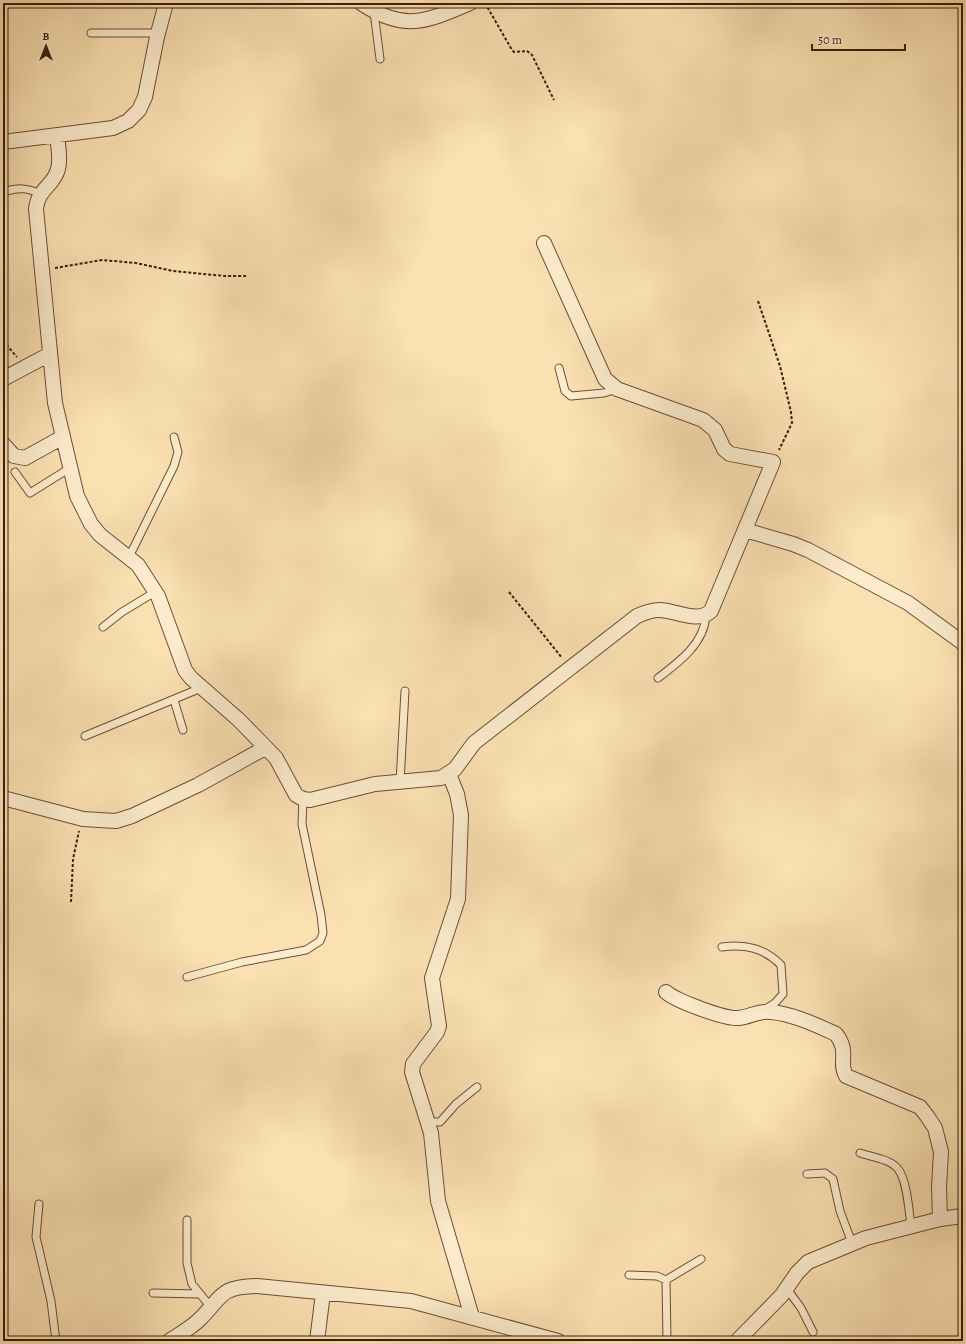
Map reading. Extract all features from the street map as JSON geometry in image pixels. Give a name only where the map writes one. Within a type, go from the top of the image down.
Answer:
[{"type":"street","points":[[3,142],[113,128],[128,121],[139,110],[145,98],[158,33],[166,3]]},
{"type":"street","points":[[361,3],[374,12],[387,18],[404,21],[422,21],[439,16],[470,3]]},
{"type":"street","points":[[57,135],[58,170],[54,179],[40,194],[37,200],[36,209],[55,403],[77,496],[91,524],[100,535],[138,565],[155,592],[163,606],[185,670],[201,688],[239,720],[265,748],[281,766],[296,795],[302,799],[310,800],[375,784],[433,780],[449,774],[474,743],[637,616],[648,611],[660,610],[698,617],[706,616],[711,611],[774,462],[730,454],[724,449],[715,430],[703,420],[617,389],[605,379],[544,244]]},
{"type":"street","points":[[3,379],[50,354]]},
{"type":"street","points":[[3,444],[14,456],[25,458],[63,437]]},
{"type":"street","points":[[745,530],[808,550],[908,603],[963,643]]},
{"type":"street","points":[[3,798],[83,819],[116,820],[132,816],[198,785],[265,748]]},
{"type":"street","points":[[449,774],[459,799],[461,815],[458,900],[432,978],[439,1026],[437,1032],[413,1064],[412,1072],[428,1122],[438,1201],[472,1317]]},
{"type":"street","points":[[666,992],[718,1015],[730,1018],[740,1018],[762,1012],[779,1013],[836,1034],[842,1042],[844,1050],[843,1071],[846,1076],[920,1107],[935,1128],[941,1152],[940,1219]]},
{"type":"street","points":[[737,1341],[787,1289],[797,1273],[808,1262],[852,1242],[940,1219],[963,1216]]},
{"type":"street","points":[[169,1341],[194,1324],[223,1294],[244,1286],[256,1286],[411,1301],[558,1341]]},
{"type":"street","points":[[316,1341],[323,1293]]},
{"type":"lane","points":[[374,12],[380,59]]},
{"type":"lane","points":[[91,33],[158,33]]},
{"type":"lane","points":[[3,192],[14,188],[25,188],[40,194]]},
{"type":"lane","points":[[559,368],[565,391],[571,396],[604,393],[617,389]]},
{"type":"lane","points":[[129,557],[174,466],[178,452],[174,437]]},
{"type":"lane","points":[[15,472],[30,493],[70,468]]},
{"type":"lane","points":[[103,627],[122,612],[155,592]]},
{"type":"lane","points":[[658,678],[688,653],[704,627],[706,616]]},
{"type":"lane","points":[[85,736],[201,688]]},
{"type":"lane","points":[[400,782],[405,691]]},
{"type":"lane","points":[[174,700],[183,730]]},
{"type":"lane","points":[[187,977],[242,962],[306,950],[320,941],[323,933],[321,915],[302,824],[302,799]]},
{"type":"lane","points":[[722,947],[734,946],[757,948],[768,954],[781,965],[782,994],[779,999],[762,1012]]},
{"type":"lane","points":[[428,1122],[440,1122],[456,1104],[477,1087]]},
{"type":"lane","points":[[860,1153],[888,1162],[897,1168],[902,1178],[911,1226]]},
{"type":"lane","points":[[807,1174],[825,1173],[833,1179],[840,1212],[852,1242]]},
{"type":"lane","points":[[39,1204],[36,1237],[51,1301],[56,1341]]},
{"type":"lane","points":[[187,1220],[187,1264],[192,1284],[210,1306]]},
{"type":"lane","points":[[666,1280],[701,1258]]},
{"type":"lane","points":[[629,1275],[657,1276],[666,1280]]},
{"type":"lane","points":[[666,1280],[667,1341]]},
{"type":"lane","points":[[787,1289],[801,1308],[813,1332]]},
{"type":"lane","points":[[153,1293],[200,1294]]},
{"type":"path","points":[[485,3],[512,50],[514,52],[527,51],[532,55],[554,100]]},
{"type":"path","points":[[42,270],[102,260],[136,263],[173,271],[225,276],[247,276]]},
{"type":"path","points":[[758,301],[780,366],[791,412],[792,423],[774,462]]},
{"type":"path","points":[[3,341],[25,367]]},
{"type":"path","points":[[509,592],[570,668]]},
{"type":"path","points":[[71,902],[73,859],[78,833],[83,819]]}]
